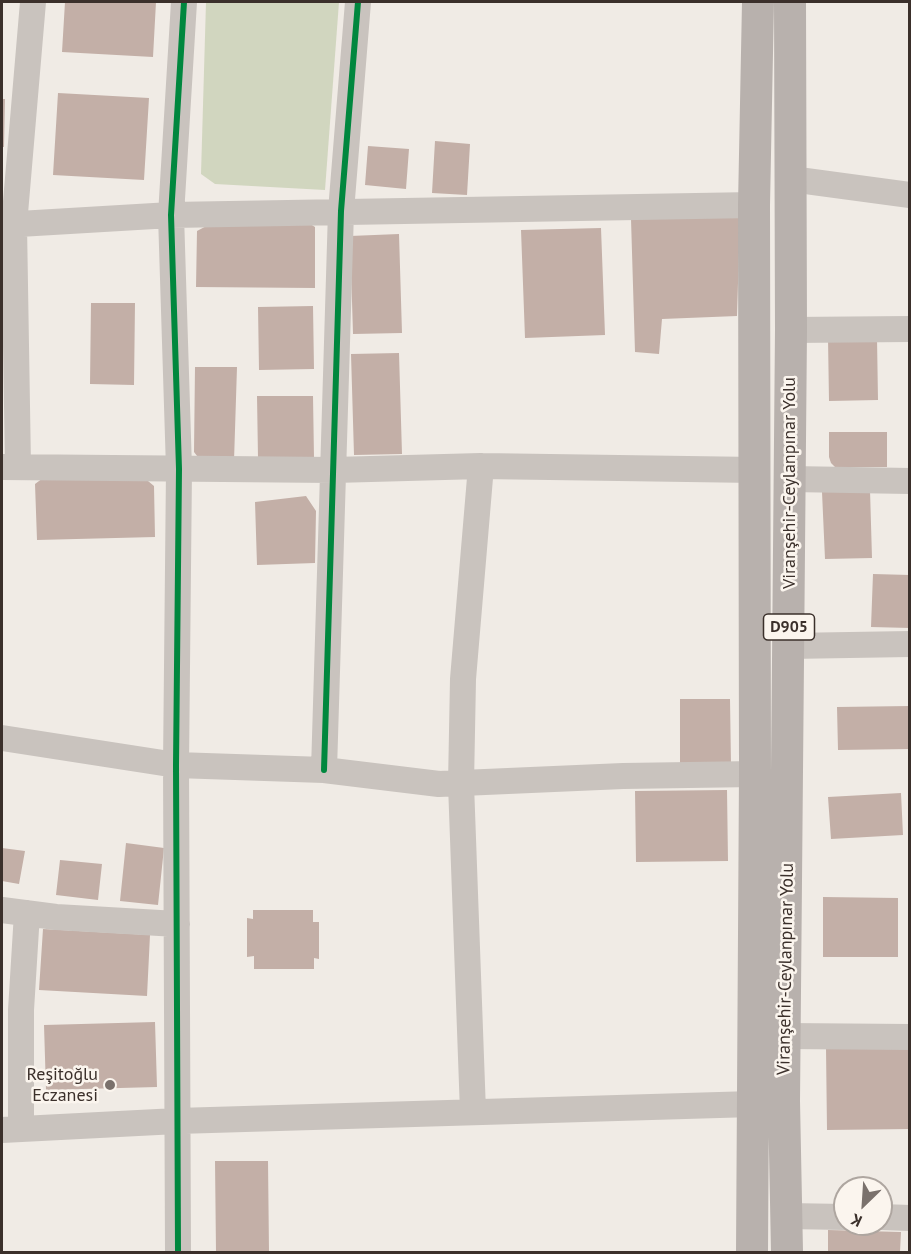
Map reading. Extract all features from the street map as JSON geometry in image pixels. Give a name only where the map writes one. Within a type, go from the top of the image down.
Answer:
[{"type":"main road","name":"Viranşehir-Ceylanpınar Yolu","points":[[752,1252],[756,470],[754,205],[758,2]]},
{"type":"main road","name":"Viranşehir-Ceylanpınar Yolu","points":[[787,1252],[785,1036],[791,330],[790,2]]},
{"type":"street","points":[[33,2],[8,225],[10,466],[334,470],[481,466],[756,470]]},
{"type":"street","points":[[178,1252],[176,765],[179,469],[171,215],[184,2]]},
{"type":"street","points":[[324,770],[341,211],[358,2]]},
{"type":"street","points":[[791,179],[909,195]]},
{"type":"street","points":[[8,225],[171,215],[754,205]]},
{"type":"street","points":[[791,330],[909,329]]},
{"type":"street","points":[[473,1112],[461,784],[463,679],[481,466]]},
{"type":"street","points":[[790,478],[909,481]]},
{"type":"street","points":[[789,646],[909,644]]},
{"type":"street","points":[[2,738],[176,765],[324,770],[439,784],[623,776],[755,774]]},
{"type":"street","points":[[2,910],[177,924]]},
{"type":"street","points":[[27,913],[11,1130],[177,1121],[753,1104]]},
{"type":"street","points":[[785,1036],[909,1037]]},
{"type":"street","points":[[787,1216],[833,1217]]},
{"type":"street","points":[[893,1217],[909,1218]]},
{"type":"green space","points":[[206,2],[339,2],[325,190],[215,184],[201,174]]},
{"type":"building","points":[[65,2],[156,2],[153,57],[62,52]]},
{"type":"building","points":[[58,93],[149,98],[144,180],[53,175]]},
{"type":"building","points":[[2,99],[5,99],[4,147],[2,147]]},
{"type":"building","points":[[435,141],[470,144],[467,195],[432,193]]},
{"type":"building","points":[[368,146],[409,149],[406,189],[365,185]]},
{"type":"building","points":[[740,217],[737,316],[662,319],[659,354],[635,352],[631,219]]},
{"type":"building","points":[[307,222],[315,227],[315,288],[196,287],[197,231],[212,223]]},
{"type":"building","points":[[601,228],[605,335],[525,338],[521,230]]},
{"type":"building","points":[[399,234],[402,333],[353,334],[350,236]]},
{"type":"building","points":[[91,303],[135,303],[134,385],[90,384]]},
{"type":"building","points":[[313,306],[314,369],[259,370],[258,307]]},
{"type":"building","points":[[828,338],[877,338],[878,400],[829,401]]},
{"type":"building","points":[[399,353],[402,454],[354,455],[351,354]]},
{"type":"building","points":[[195,367],[237,367],[234,461],[201,461],[194,452]]},
{"type":"building","points":[[257,396],[313,396],[314,458],[258,458]]},
{"type":"building","points":[[829,432],[887,432],[887,467],[835,467],[829,457]]},
{"type":"building","points":[[43,478],[148,481],[154,486],[155,537],[37,540],[35,484]]},
{"type":"building","points":[[870,490],[872,558],[825,559],[822,492]]},
{"type":"building","points":[[306,496],[316,511],[315,563],[257,565],[255,502]]},
{"type":"building","points":[[873,574],[910,575],[910,628],[871,627]]},
{"type":"building","points":[[680,699],[730,699],[731,766],[680,766]]},
{"type":"building","points":[[910,706],[910,749],[838,750],[837,707]]},
{"type":"building","points":[[727,790],[728,861],[636,862],[635,791]]},
{"type":"building","points":[[901,793],[903,835],[831,839],[828,797]]},
{"type":"building","points":[[126,843],[164,848],[158,905],[120,901]]},
{"type":"building","points":[[2,848],[25,851],[19,884],[2,881]]},
{"type":"building","points":[[60,860],[102,864],[98,900],[56,895]]},
{"type":"building","points":[[823,897],[898,898],[898,957],[823,957]]},
{"type":"building","points":[[253,910],[313,910],[313,922],[319,922],[319,959],[314,958],[314,969],[254,969],[254,956],[247,957],[247,918],[253,919]]},
{"type":"building","points":[[43,929],[150,935],[147,996],[39,990]]},
{"type":"building","points":[[155,1022],[157,1087],[46,1090],[44,1025]]},
{"type":"building","points":[[826,1048],[910,1048],[910,1129],[827,1130]]},
{"type":"building","points":[[215,1161],[268,1161],[269,1252],[216,1252]]},
{"type":"building","points":[[828,1230],[833,1230],[833,1236],[893,1236],[893,1232],[901,1232],[900,1252],[828,1252]]},
{"type":"cycle path","points":[[178,1252],[176,765],[179,469],[171,215],[184,2]]},
{"type":"cycle path","points":[[324,770],[341,211],[358,2]]},
{"type":"place","name":"Reşitoğlu Eczanesi","points":[[110,1085]]}]
